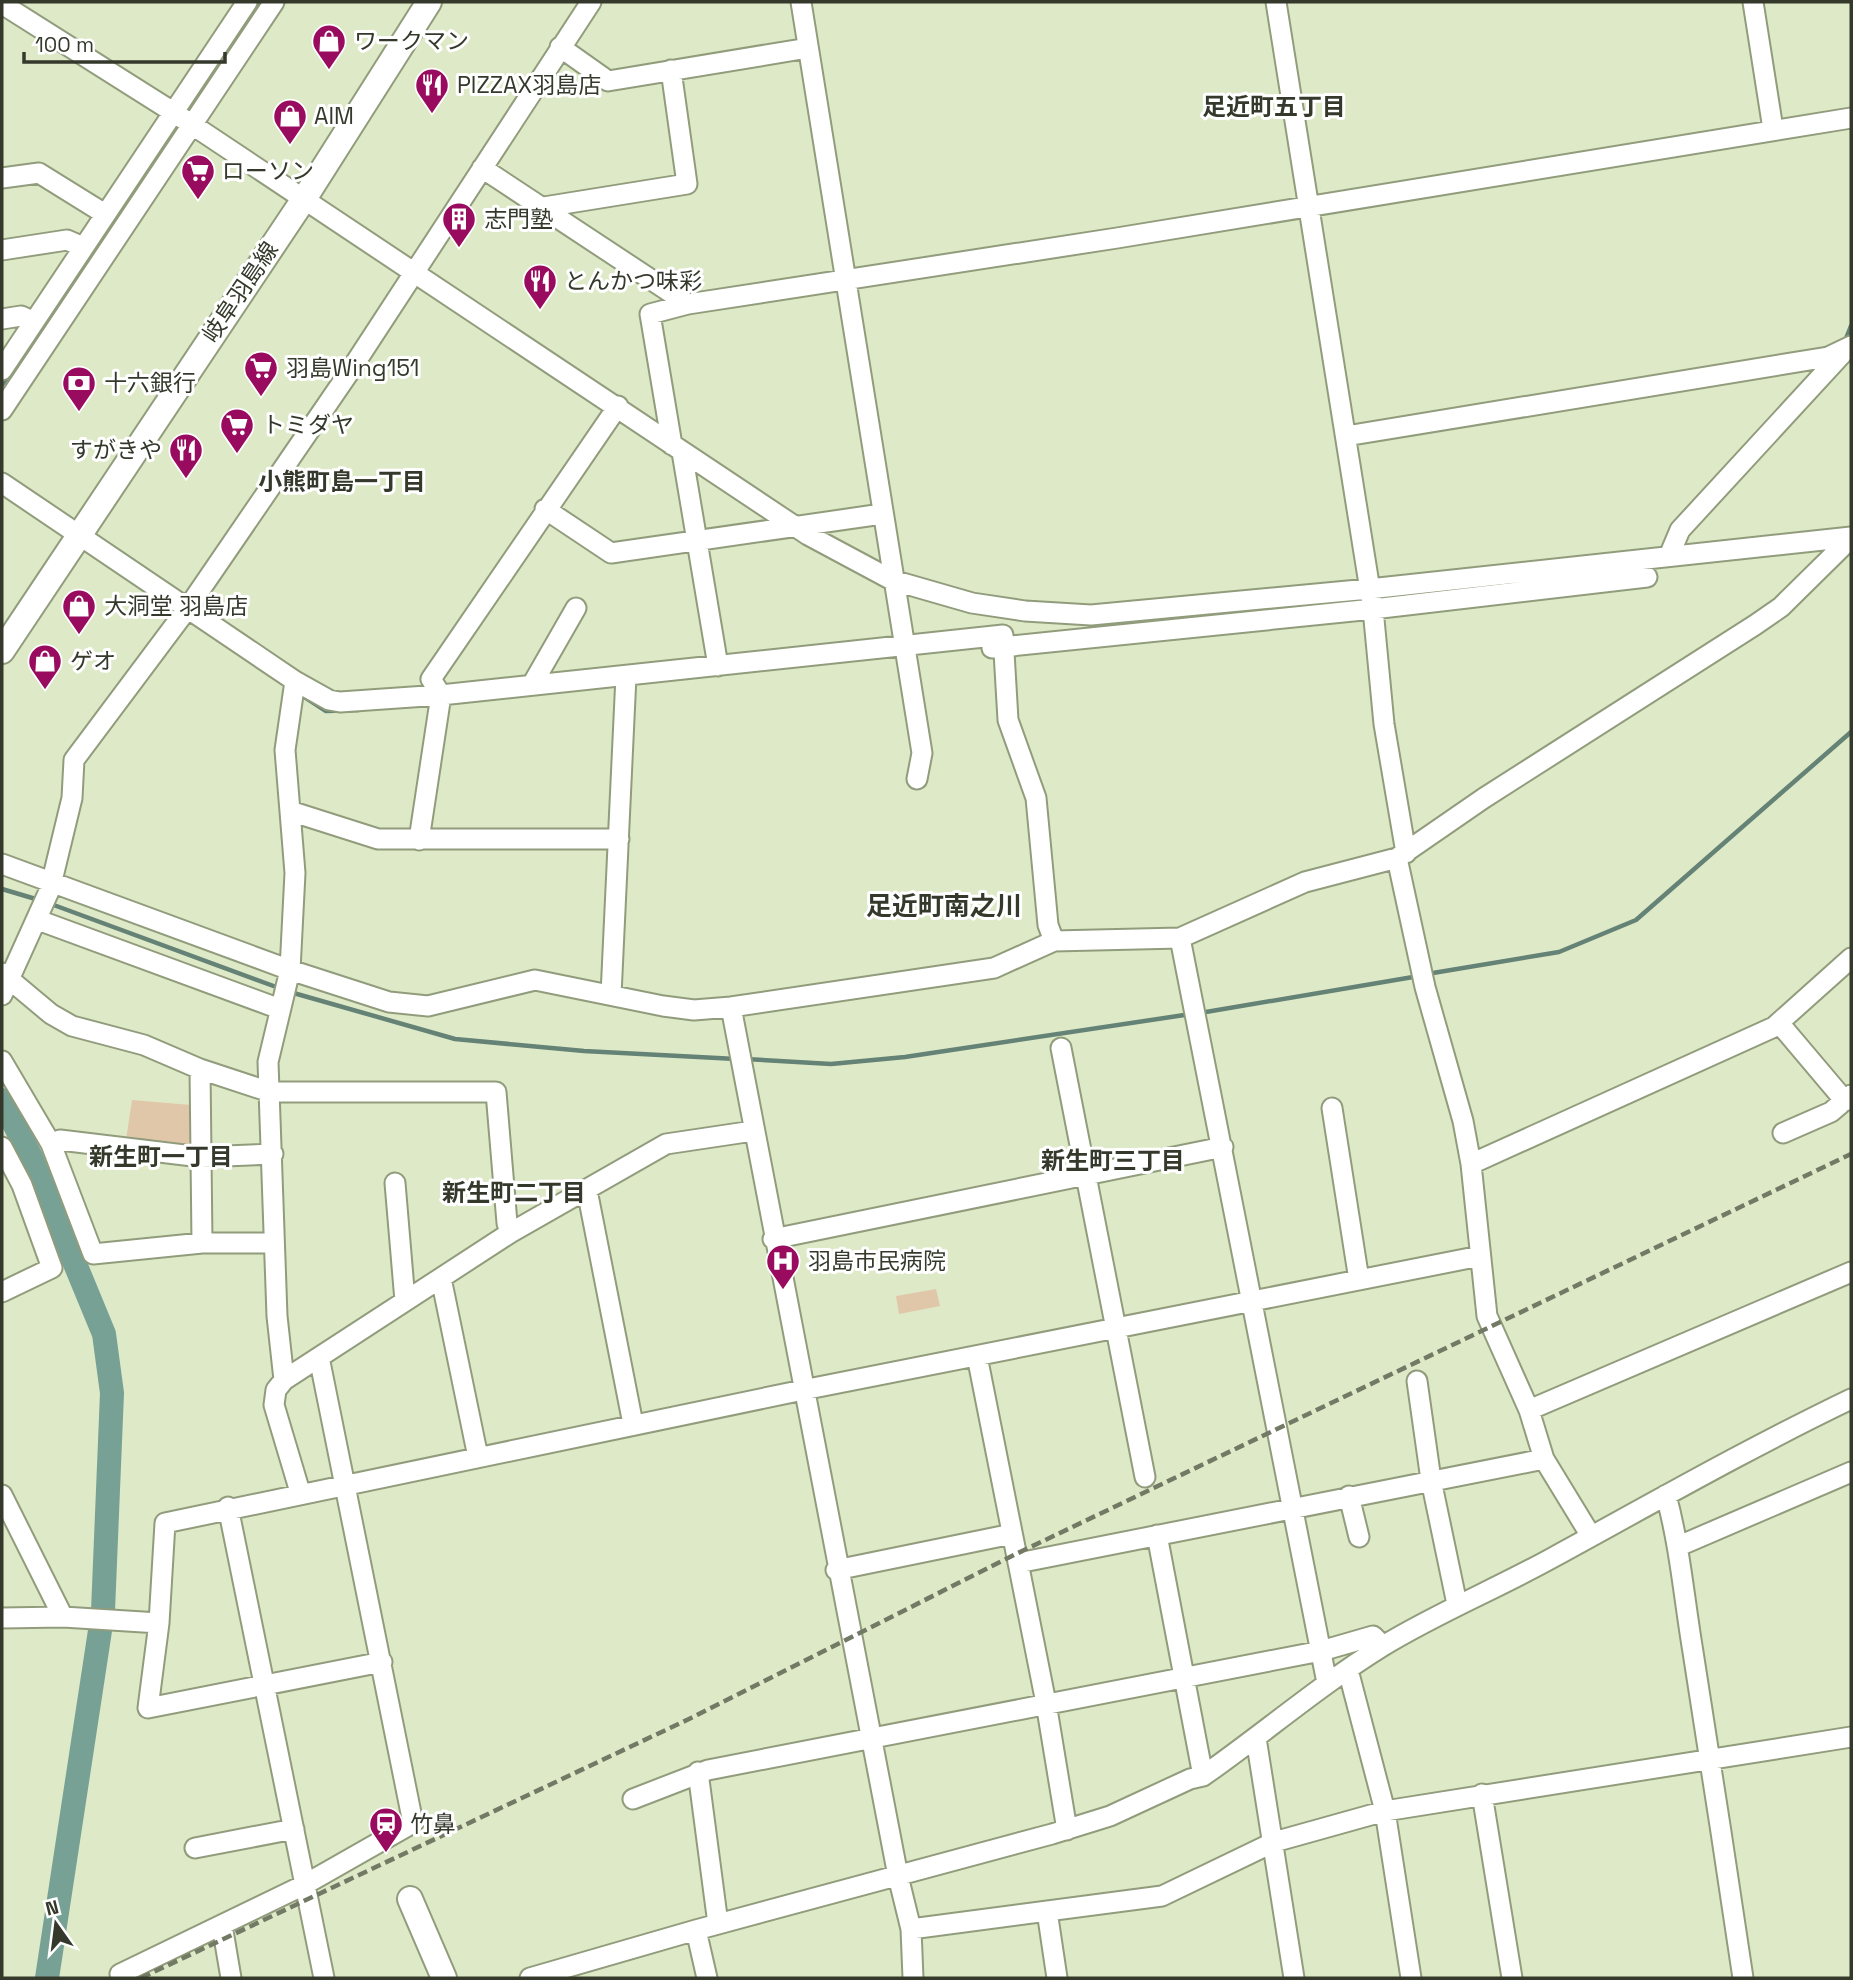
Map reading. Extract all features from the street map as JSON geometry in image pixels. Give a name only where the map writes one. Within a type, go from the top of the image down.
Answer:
[{"type":"main road","name":"岐阜羽島線","points":[[2,650],[76,535],[303,199],[429,2]]},
{"type":"main road","points":[[410,1899],[444,1978]]},
{"type":"street","points":[[2,410],[274,2]]},
{"type":"street","points":[[510,1233],[496,1092],[270,1092],[200,1069],[144,1045],[72,1026],[5,983],[39,916],[51,885],[72,798],[74,760],[187,609],[348,374],[591,2]]},
{"type":"street","points":[[801,2],[922,753],[917,779]]},
{"type":"street","points":[[1276,2],[1373,610],[1384,724],[1418,958],[1463,1121],[1471,1164],[1487,1315],[1529,1410],[1544,1458],[1591,1536]]},
{"type":"street","points":[[1753,2],[1773,129]]},
{"type":"street","points":[[2,370],[243,3]]},
{"type":"street","points":[[2,4],[173,112],[795,526],[892,580],[972,603],[1025,611],[1091,615],[1369,589],[1851,537]]},
{"type":"street","points":[[560,47],[608,81],[808,48]]},
{"type":"street","points":[[544,207],[687,184],[671,70]]},
{"type":"street","points":[[718,666],[698,541],[650,314],[688,303],[1117,238],[1851,118]]},
{"type":"street","points":[[482,169],[688,303]]},
{"type":"street","points":[[2,178],[39,173],[105,214]]},
{"type":"street","points":[[2,250],[67,240],[83,247]]},
{"type":"street","points":[[2,319],[21,316],[34,323]]},
{"type":"street","points":[[1346,436],[1828,357],[1849,347]]},
{"type":"street","points":[[1669,556],[1681,530],[1849,347]]},
{"type":"street","points":[[419,840],[441,695],[431,679],[618,406]]},
{"type":"street","points":[[2,483],[295,681],[329,700],[340,702],[441,695],[533,684],[626,682],[906,652]]},
{"type":"street","points":[[545,509],[611,553],[882,514]]},
{"type":"street","points":[[2,864],[290,975],[389,1002],[428,1006],[535,980],[694,1010],[730,1007],[994,968],[1054,941],[1180,938],[1305,882],[1402,855],[1484,798],[1781,607],[1851,537]]},
{"type":"street","points":[[626,682],[718,666],[1004,647],[1373,610],[1647,578]]},
{"type":"street","points":[[533,684],[576,608]]},
{"type":"street","points":[[1004,647],[1008,720],[1036,798],[1048,925],[1054,941]]},
{"type":"street","points":[[284,1380],[277,1317],[268,1062],[290,975],[295,873],[285,750],[295,681]]},
{"type":"street","points":[[611,995],[626,682]]},
{"type":"street","points":[[290,811],[378,839],[619,839]]},
{"type":"street","points":[[39,916],[281,1006]]},
{"type":"street","points":[[1180,938],[1327,1683]]},
{"type":"street","points":[[1471,1164],[1710,1057],[1779,1023],[1851,958]]},
{"type":"street","points":[[730,1007],[836,1570],[911,1929],[913,1978]]},
{"type":"street","points":[[1779,1023],[1848,1098],[1831,1112],[1783,1133]]},
{"type":"street","points":[[1061,1048],[1145,1477]]},
{"type":"street","points":[[2,1061],[51,1144],[93,1254],[202,1243],[274,1243]]},
{"type":"street","points":[[200,1069],[202,1243]]},
{"type":"street","points":[[1332,1108],[1359,1280]]},
{"type":"street","points":[[300,1492],[274,1405],[276,1390],[284,1380],[510,1233],[666,1144],[752,1131]]},
{"type":"street","points":[[51,1144],[60,1140],[201,1157],[273,1154]]},
{"type":"street","points":[[773,1238],[1223,1147]]},
{"type":"street","points":[[2,1292],[52,1268],[22,1185],[3,1155]]},
{"type":"street","points":[[396,1183],[405,1301]]},
{"type":"street","points":[[587,1190],[634,1424]]},
{"type":"street","points":[[382,1662],[148,1708],[159,1623],[165,1523],[228,1507],[634,1424],[1480,1256]]},
{"type":"street","points":[[1529,1410],[1851,1272]]},
{"type":"street","points":[[441,1278],[478,1457]]},
{"type":"street","points":[[976,1356],[1046,1703],[1067,1830]]},
{"type":"street","points":[[120,1974],[304,1885],[414,1823],[318,1357]]},
{"type":"street","points":[[1417,1381],[1431,1480],[1457,1604]]},
{"type":"street","points":[[530,1978],[583,1971],[696,1930],[1067,1830],[1110,1816],[1203,1776],[1327,1683],[1383,1646],[1457,1604],[1512,1579],[1851,1399]]},
{"type":"street","points":[[1018,1563],[1544,1458]]},
{"type":"street","points":[[1679,1546],[1851,1472]]},
{"type":"street","points":[[2,1495],[73,1618]]},
{"type":"street","points":[[1666,1495],[1679,1546],[1682,1590],[1712,1759],[1743,1978]]},
{"type":"street","points":[[1349,1496],[1359,1538]]},
{"type":"street","points":[[228,1507],[324,1978]]},
{"type":"street","points":[[836,1570],[1012,1534]]},
{"type":"street","points":[[1157,1535],[1203,1776]]},
{"type":"street","points":[[2,1618],[109,1619],[159,1623]]},
{"type":"street","points":[[633,1799],[698,1772],[1321,1651],[1373,1636],[1383,1646]]},
{"type":"street","points":[[1348,1670],[1385,1811],[1411,1978]]},
{"type":"street","points":[[911,1929],[1161,1896],[1274,1842],[1385,1811],[1851,1737]]},
{"type":"street","points":[[1256,1738],[1294,1978]]},
{"type":"street","points":[[698,1772],[718,1924]]},
{"type":"street","points":[[1482,1794],[1512,1978]]},
{"type":"street","points":[[195,1848],[294,1829]]},
{"type":"street","points":[[1047,1911],[1057,1978]]},
{"type":"street","points":[[222,1925],[231,1978]]},
{"type":"street","points":[[696,1930],[707,1978]]},
{"type":"shaded area","points":[[132,1100],[191,1105],[191,1146],[126,1140]]},
{"type":"shaded area","points":[[936,1289],[940,1306],[899,1314],[896,1296]]},
{"type":"waterway","points":[[185,115],[261,2]]},
{"type":"waterway","points":[[75,278],[180,123]]},
{"type":"waterway","points":[[1845,341],[1851,326]]},
{"type":"waterway","points":[[2,385],[9,375]]},
{"type":"waterway","points":[[303,696],[326,711],[359,710]]},
{"type":"waterway","points":[[1427,974],[1559,952],[1636,920],[1851,732]]},
{"type":"waterway","points":[[2,889],[39,900]]},
{"type":"waterway","points":[[51,904],[279,988]]},
{"type":"waterway","points":[[1200,1013],[1419,976]]},
{"type":"waterway","points":[[290,992],[455,1039],[584,1051],[736,1059]]},
{"type":"waterway","points":[[745,1059],[831,1064],[905,1057],[1191,1014]]},
{"type":"waterway","points":[[2,1100],[31,1157],[104,1334],[112,1393],[103,1611],[47,1978]]},
{"type":"railway","points":[[141,1978],[689,1719],[1016,1554],[1851,1154]]},
{"type":"place","name":"ワークマン","points":[[329,71]]},
{"type":"place","name":"PIZZAX羽島店","points":[[432,115]]},
{"type":"place","name":"AIM","points":[[290,146]]},
{"type":"place","name":"ローソン","points":[[198,201]]},
{"type":"place","name":"志門塾","points":[[459,249]]},
{"type":"place","name":"とんかつ味彩","points":[[540,311]]},
{"type":"place","name":"羽島Wing151","points":[[261,398]]},
{"type":"place","name":"十六銀行","points":[[79,413]]},
{"type":"place","name":"トミダヤ","points":[[237,455]]},
{"type":"place","name":"すがきや","points":[[186,480]]},
{"type":"place","name":"大洞堂 羽島店","points":[[79,636]]},
{"type":"place","name":"ゲオ","points":[[45,691]]},
{"type":"place","name":"羽島市民病院","points":[[783,1291]]},
{"type":"place","name":"竹鼻","points":[[386,1854]]},
{"type":"district","name":"足近町五丁目","points":[[1274,107]]},
{"type":"district","name":"小熊町島一丁目","points":[[342,482]]},
{"type":"district","name":"足近町南之川","points":[[944,906]]},
{"type":"district","name":"新生町一丁目","points":[[161,1157]]},
{"type":"district","name":"新生町三丁目","points":[[1113,1161]]},
{"type":"district","name":"新生町二丁目","points":[[514,1193]]}]
